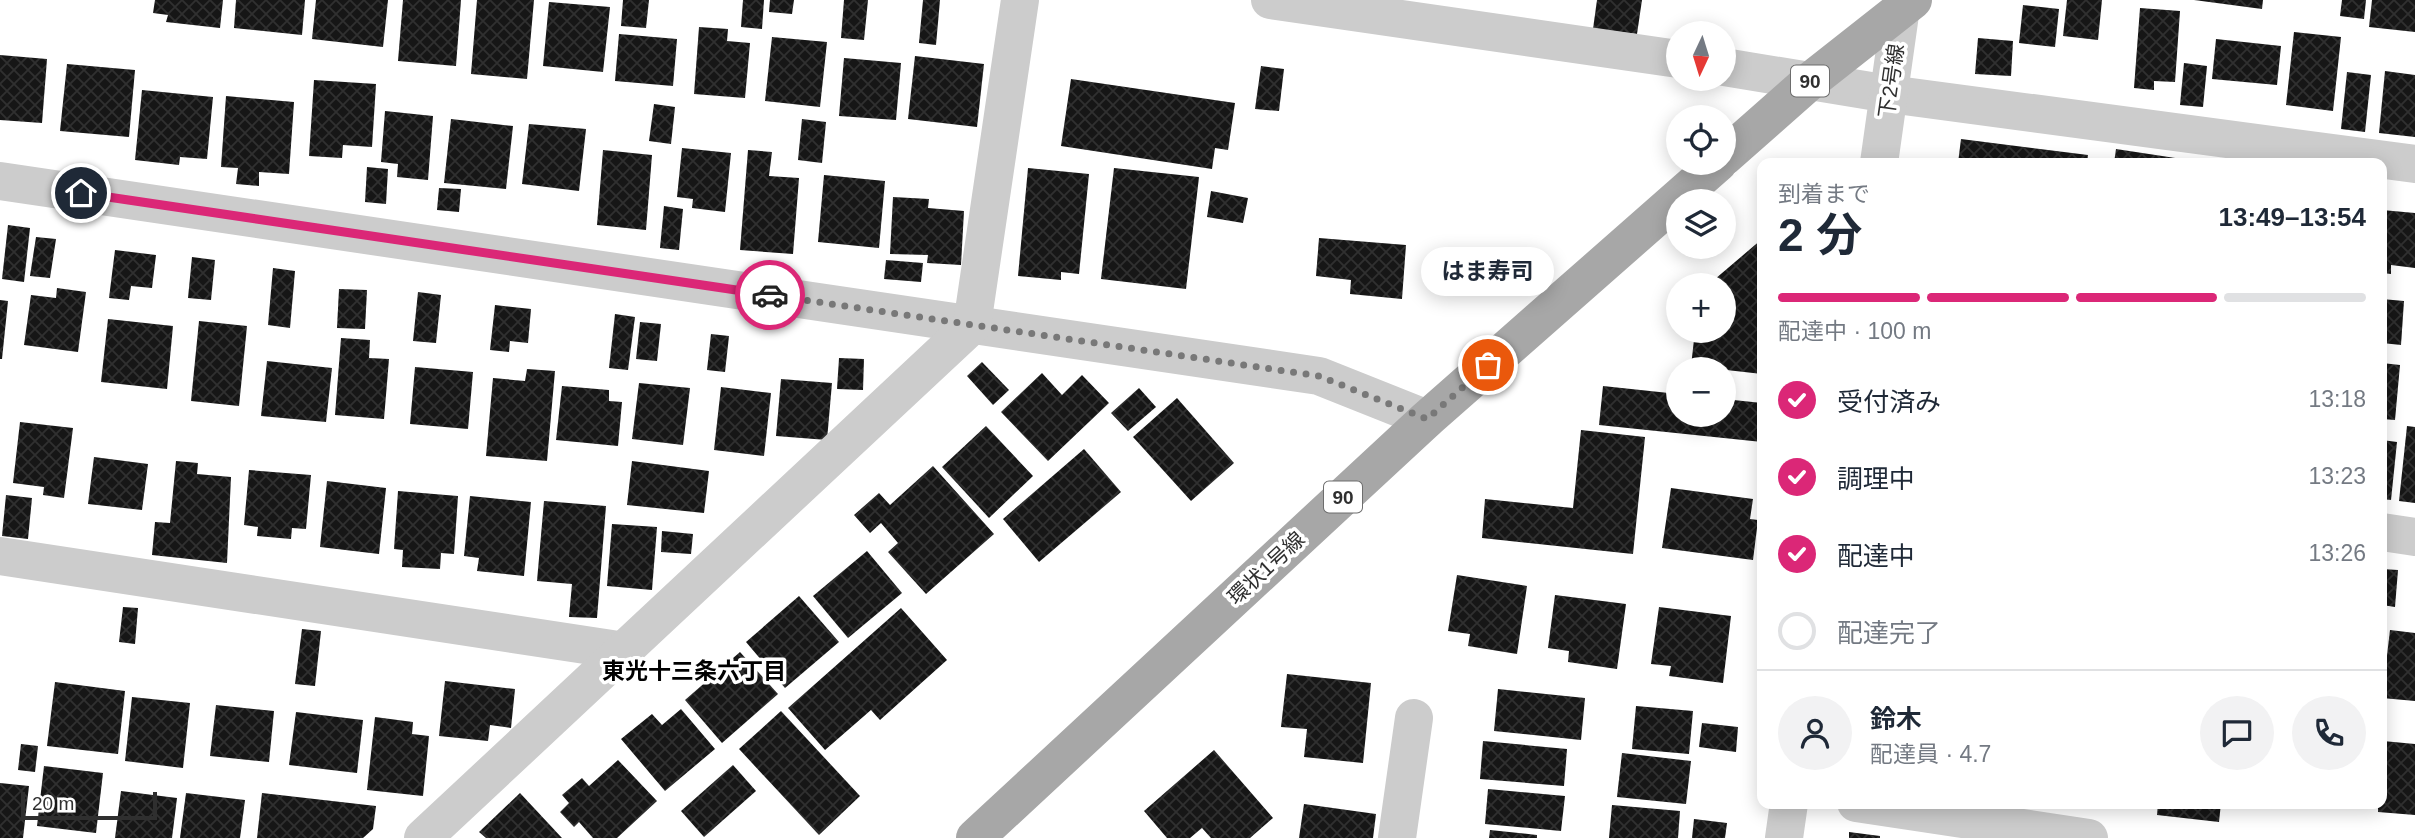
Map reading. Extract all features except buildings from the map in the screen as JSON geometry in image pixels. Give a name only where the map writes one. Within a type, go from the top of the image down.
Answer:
[{"type":"main road","name":"90","points":[[1736,147],[1906,2]]},
{"type":"main road","name":"環状1号線","points":[[975,838],[1427,419],[1704,175]]},
{"type":"street","points":[[423,838],[972,325],[1020,0]]},
{"type":"street","points":[[1270,0],[1666,57]]},
{"type":"street","name":"下2号線","points":[[1880,158],[1906,2]]},
{"type":"street","points":[[1736,69],[2288,155],[2330,158]]},
{"type":"street","points":[[2387,162],[2415,164]]},
{"type":"street","points":[[0,181],[1319,376],[1427,419]]},
{"type":"street","points":[[2387,533],[2415,537]]},
{"type":"street","points":[[0,556],[625,651]]},
{"type":"street","points":[[1397,838],[1414,718]]},
{"type":"street","points":[[1784,838],[1788,809]]},
{"type":"street","points":[[1896,809],[2089,838]]},
{"type":"way so far","points":[[770,295],[1319,376],[1427,419],[1488,365]]},
{"type":"place","name":"はま寿司","points":[[1488,365]]},
{"type":"district","name":"東光十三条六丁目","points":[[694,671]]},
{"type":"route","points":[[81,193],[770,295]]}]
